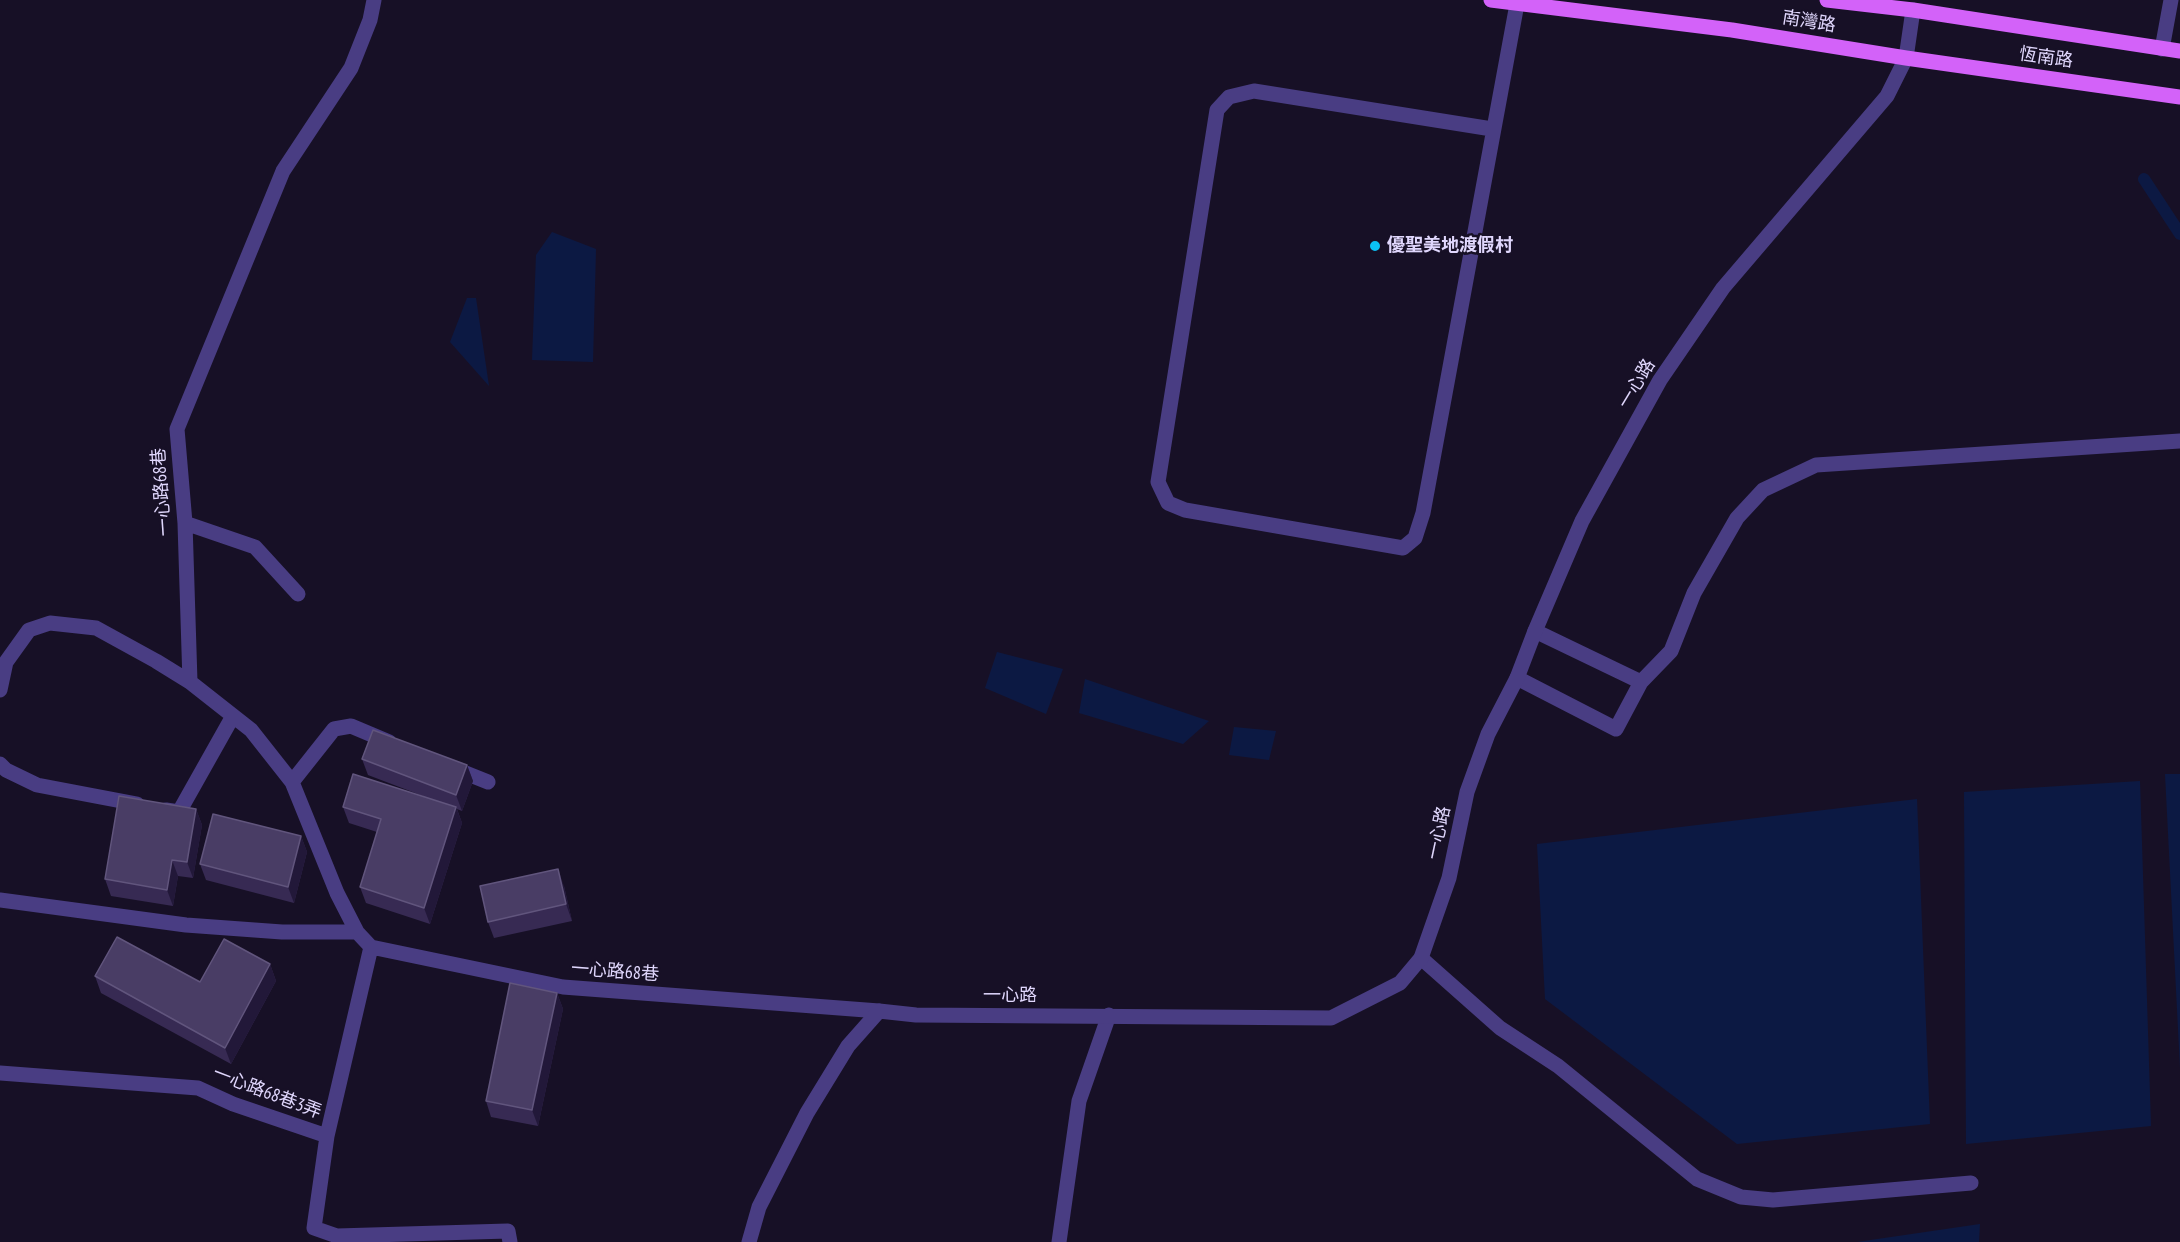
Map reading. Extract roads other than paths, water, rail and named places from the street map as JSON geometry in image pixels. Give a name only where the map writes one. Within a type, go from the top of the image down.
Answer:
[{"type":"main road","name":"南灣路","points":[[1491,0],[1732,30],[1906,58]]},
{"type":"main road","name":"南灣路","points":[[1827,0],[1913,10]]},
{"type":"main road","name":"恆南路","points":[[1913,10],[2180,51]]},
{"type":"main road","name":"恆南路","points":[[1906,58],[2180,98]]},
{"type":"street","name":"一心路68巷","points":[[190,682],[185,523],[177,429],[283,171],[351,68],[370,20],[374,0]]},
{"type":"street","points":[[2162,49],[2171,0]]},
{"type":"street","points":[[1492,129],[1254,91],[1229,97],[1217,110],[1158,482],[1167,503],[1185,510],[1403,549],[1415,538],[1423,513],[1492,129],[1517,4]]},
{"type":"street","name":"一心路","points":[[879,1011],[916,1015],[1108,1015],[1213,1019],[1330,1018],[1400,984],[1421,958],[1449,878],[1467,792],[1488,734],[1517,678],[1582,521],[1660,380],[1723,288],[1887,96],[1906,58],[1913,10]]},
{"type":"street","points":[[1517,678],[1616,729],[1641,682],[1671,651],[1694,593],[1737,518],[1763,490],[1816,465],[2180,441]]},
{"type":"street","points":[[185,523],[255,547],[298,594]]},
{"type":"street","points":[[0,690],[6,662],[29,630],[50,623],[96,628],[190,682],[251,730],[292,782],[337,892],[357,932],[371,947]]},
{"type":"street","points":[[1535,631],[1641,682]]},
{"type":"street","points":[[0,764],[6,770],[37,785],[179,812],[233,716]]},
{"type":"street","points":[[292,782],[334,729],[351,726],[404,748]]},
{"type":"street","points":[[435,761],[488,783]]},
{"type":"street","points":[[0,900],[186,925],[282,932],[357,932]]},
{"type":"street","name":"一心路68巷","points":[[371,947],[563,987],[879,1011]]},
{"type":"street","name":"一心路68巷3弄","points":[[0,1074],[198,1088],[233,1104],[327,1136],[371,947]]},
{"type":"street","points":[[1421,958],[1500,1028],[1558,1066],[1697,1179],[1741,1197],[1773,1200],[1971,1183]]},
{"type":"street","points":[[749,1242],[759,1206],[807,1113],[848,1046],[879,1011]]},
{"type":"street","points":[[1059,1242],[1080,1101],[1108,1015]]},
{"type":"street","points":[[327,1136],[314,1228],[337,1236],[508,1231],[510,1242]]},
{"type":"water","points":[[552,232],[596,249],[593,362],[532,360],[536,255]]},
{"type":"water","points":[[467,298],[476,298],[489,386],[450,342]]},
{"type":"water","points":[[997,652],[1063,669],[1046,714],[985,688]]},
{"type":"water","points":[[1085,679],[1209,721],[1183,744],[1079,713]]},
{"type":"water","points":[[1234,727],[1276,731],[1269,760],[1229,755]]},
{"type":"water","points":[[2165,774],[2180,774],[2180,1068]]},
{"type":"water","points":[[2140,781],[2151,1126],[1966,1144],[1964,792]]},
{"type":"water","points":[[1917,799],[1930,1124],[1737,1144],[1545,999],[1537,844]]},
{"type":"water","points":[[1980,1224],[1979,1242],[1857,1242]]},
{"type":"waterway","points":[[2144,179],[2180,234]]},
{"type":"place","name":"優聖美地渡假村","points":[[1375,246]]}]
